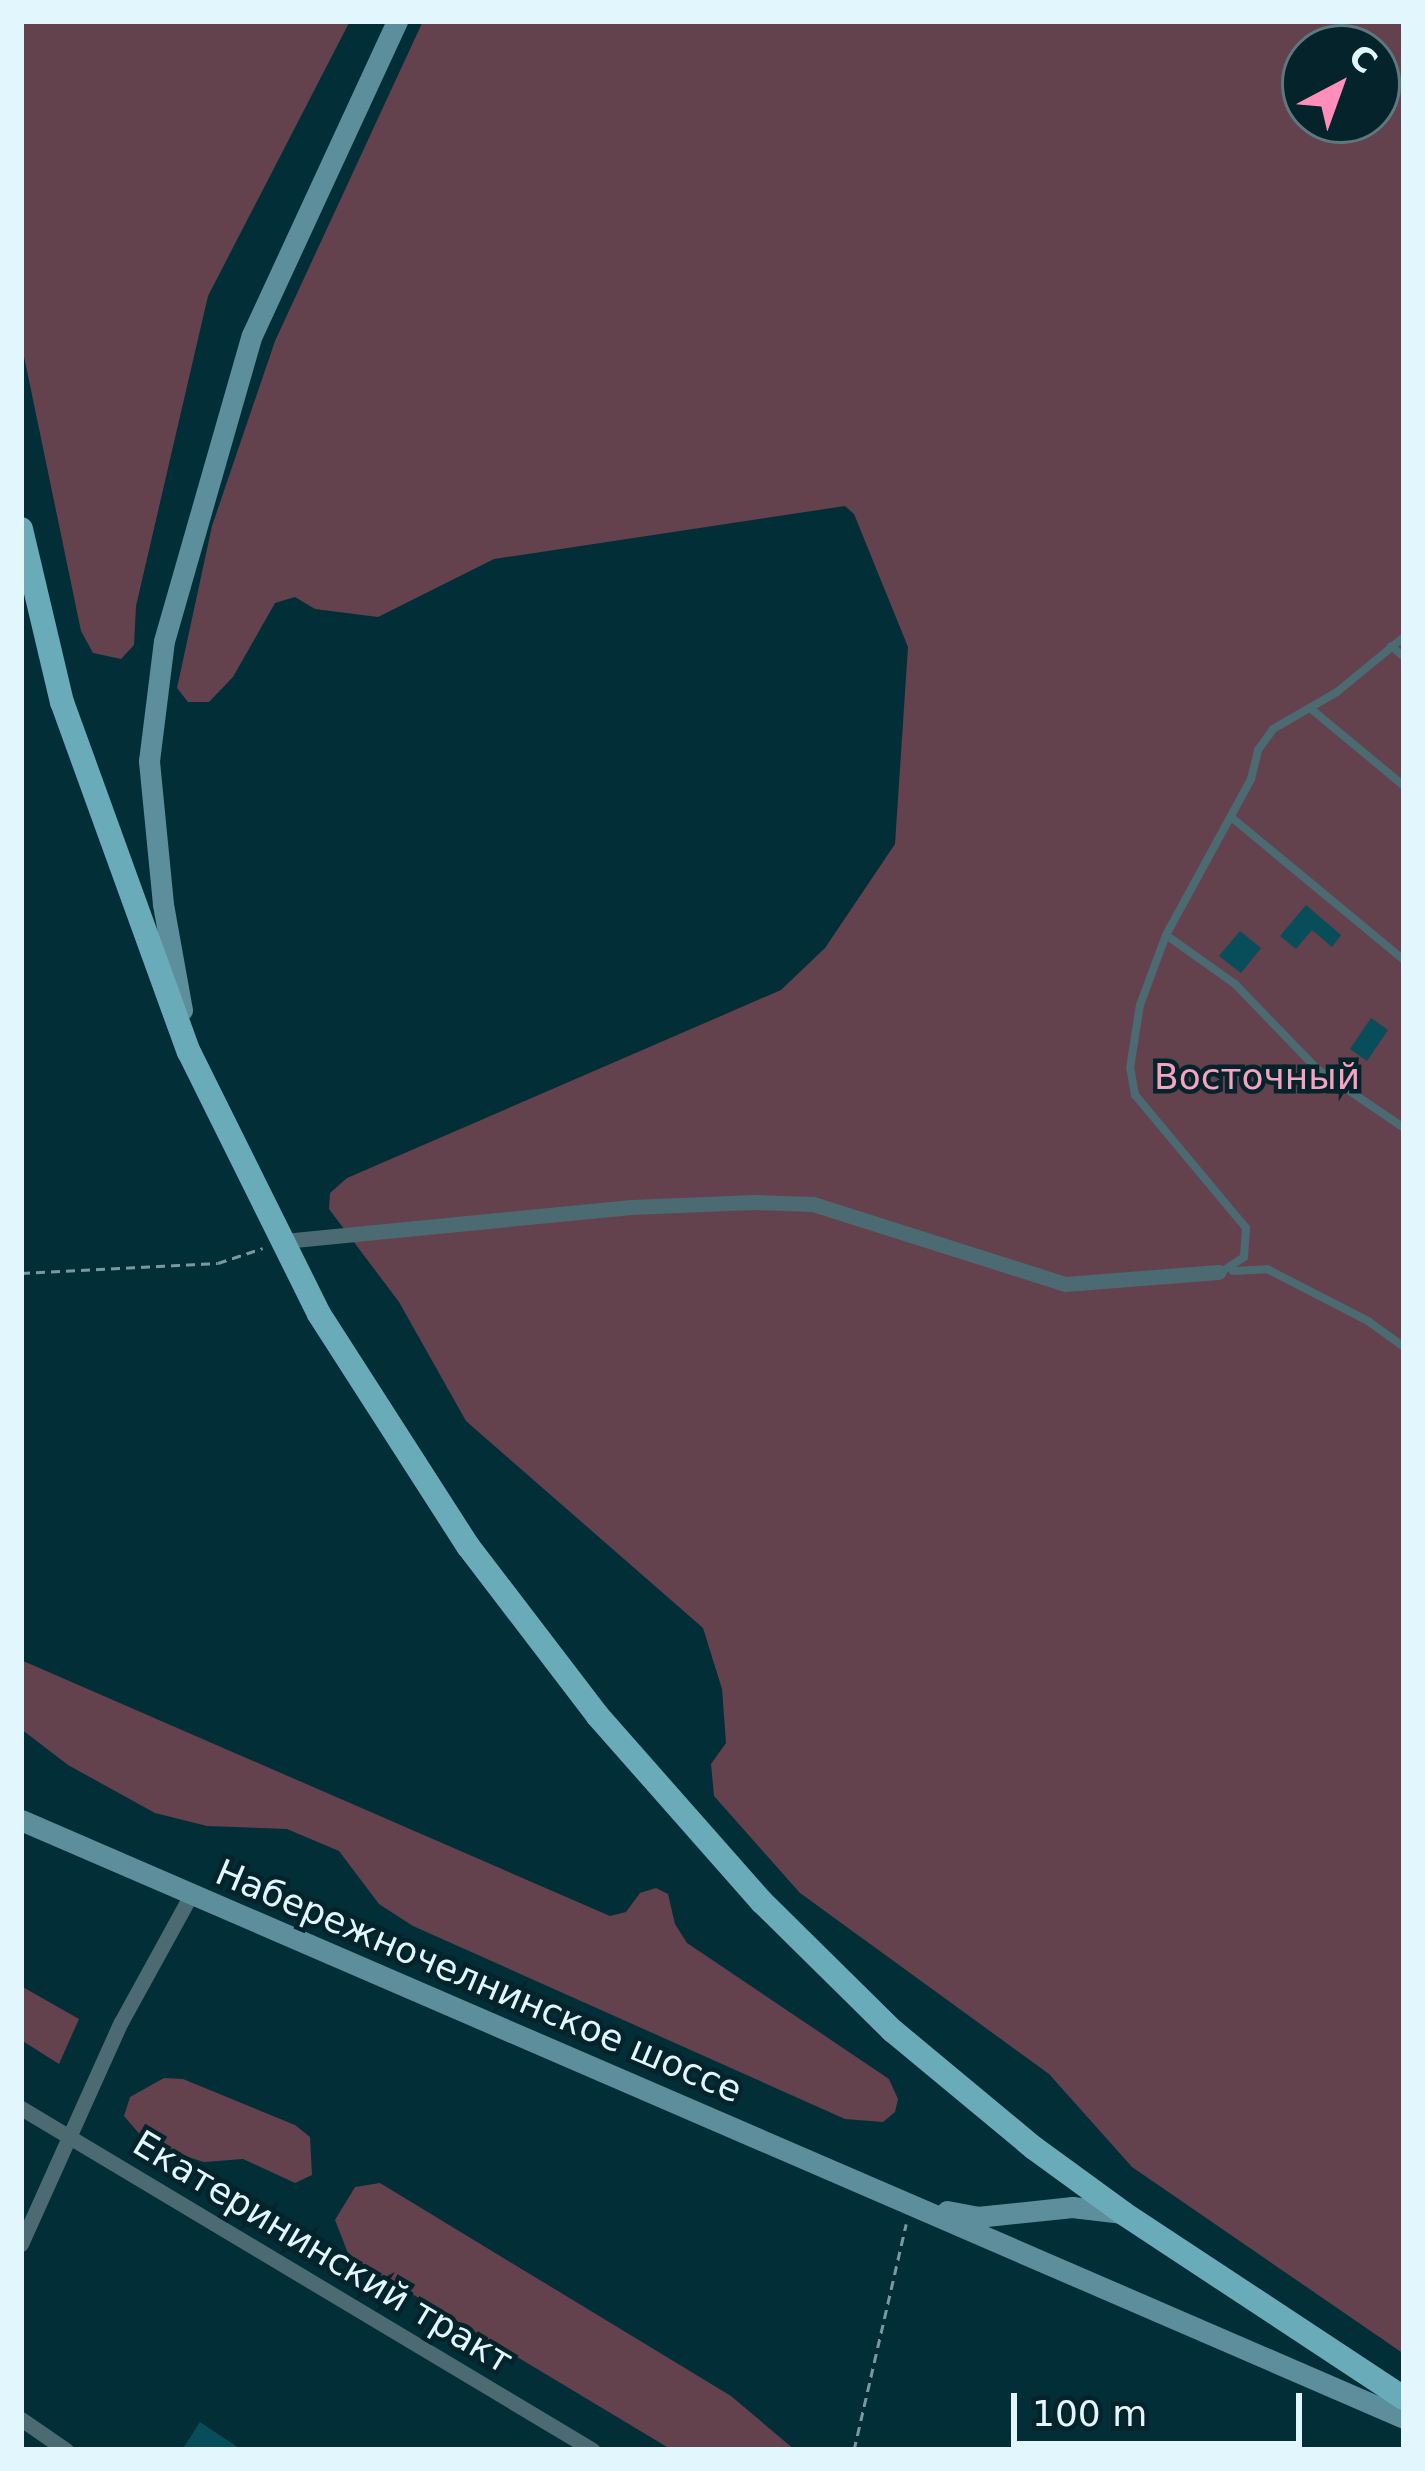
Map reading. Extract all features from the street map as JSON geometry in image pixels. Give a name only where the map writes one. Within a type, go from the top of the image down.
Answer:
[{"type":"main road","points":[[189,1052],[163,904],[148,761],[164,641],[252,334],[397,21]]},
{"type":"main road","points":[[21,529],[62,702],[189,1052],[319,1314],[468,1546],[597,1715],[762,1902],[893,2031],[1034,2148],[1123,2213],[1404,2398]]},
{"type":"main road","name":"Набережночелнинское шоссе","points":[[21,1820],[911,2205]]},
{"type":"main road","points":[[911,2205],[977,2216],[1072,2207],[1123,2213]]},
{"type":"main road","points":[[911,2205],[1404,2418]]},
{"type":"street","points":[[284,1241],[631,1207],[754,1202],[813,1204],[1065,1284],[1219,1272]]},
{"type":"street","points":[[21,2244],[121,2022],[192,1893]]},
{"type":"street","name":"Екатерининский тракт","points":[[21,2108],[593,2450]]},
{"type":"street","points":[[21,2419],[66,2450]]},
{"type":"lane","points":[[1219,1272],[1244,1257],[1246,1228],[1135,1095],[1130,1068],[1140,1005],[1166,935],[1231,818],[1251,779],[1258,750],[1273,729],[1310,708],[1404,637]]},
{"type":"lane","points":[[1391,646],[1404,657]]},
{"type":"lane","points":[[1310,708],[1404,786]]},
{"type":"lane","points":[[1231,818],[1404,960]]},
{"type":"lane","points":[[1166,935],[1234,984],[1317,1069],[1404,1128]]},
{"type":"lane","points":[[1219,1272],[1267,1269],[1368,1321],[1401,1348]]},
{"type":"path","points":[[21,1274],[218,1263],[284,1241]]},
{"type":"path","points":[[854,2450],[911,2205]]},
{"type":"green space","points":[[21,21],[350,21],[208,296],[136,606],[134,645],[121,659],[93,653],[81,631],[21,342]]},
{"type":"green space","name":"Восточный","points":[[423,21],[1404,21],[1404,2354],[1132,2167],[1049,2074],[800,1893],[714,1796],[711,1764],[726,1743],[722,1689],[703,1628],[466,1421],[399,1302],[329,1209],[330,1193],[347,1178],[781,990],[825,948],[895,844],[908,647],[854,514],[845,506],[494,559],[378,617],[315,609],[295,597],[275,603],[233,677],[209,702],[188,702],[177,688],[212,526],[275,341]]},
{"type":"green space","points":[[21,1660],[610,1916],[626,1912],[640,1893],[656,1888],[668,1894],[675,1924],[687,1943],[889,2079],[898,2099],[895,2112],[883,2122],[845,2119],[413,1926],[379,1904],[339,1851],[287,1829],[207,1826],[155,1813],[68,1765],[21,1729]]},
{"type":"green space","points":[[21,1986],[79,2019],[59,2064],[21,2040]]},
{"type":"green space","points":[[164,2078],[183,2079],[295,2125],[310,2137],[312,2175],[295,2183],[243,2159],[204,2162],[149,2145],[124,2116],[130,2097]]},
{"type":"green space","points":[[380,2183],[731,2396],[795,2450],[672,2450],[349,2256],[335,2220],[355,2187]]},
{"type":"building","points":[[1306,905],[1341,935],[1332,947],[1312,930],[1296,949],[1280,936]]},
{"type":"building","points":[[1240,931],[1261,948],[1241,973],[1219,956]]},
{"type":"building","points":[[1371,1018],[1388,1030],[1367,1061],[1350,1049]]},
{"type":"building","points":[[200,2422],[242,2450],[182,2450]]}]
